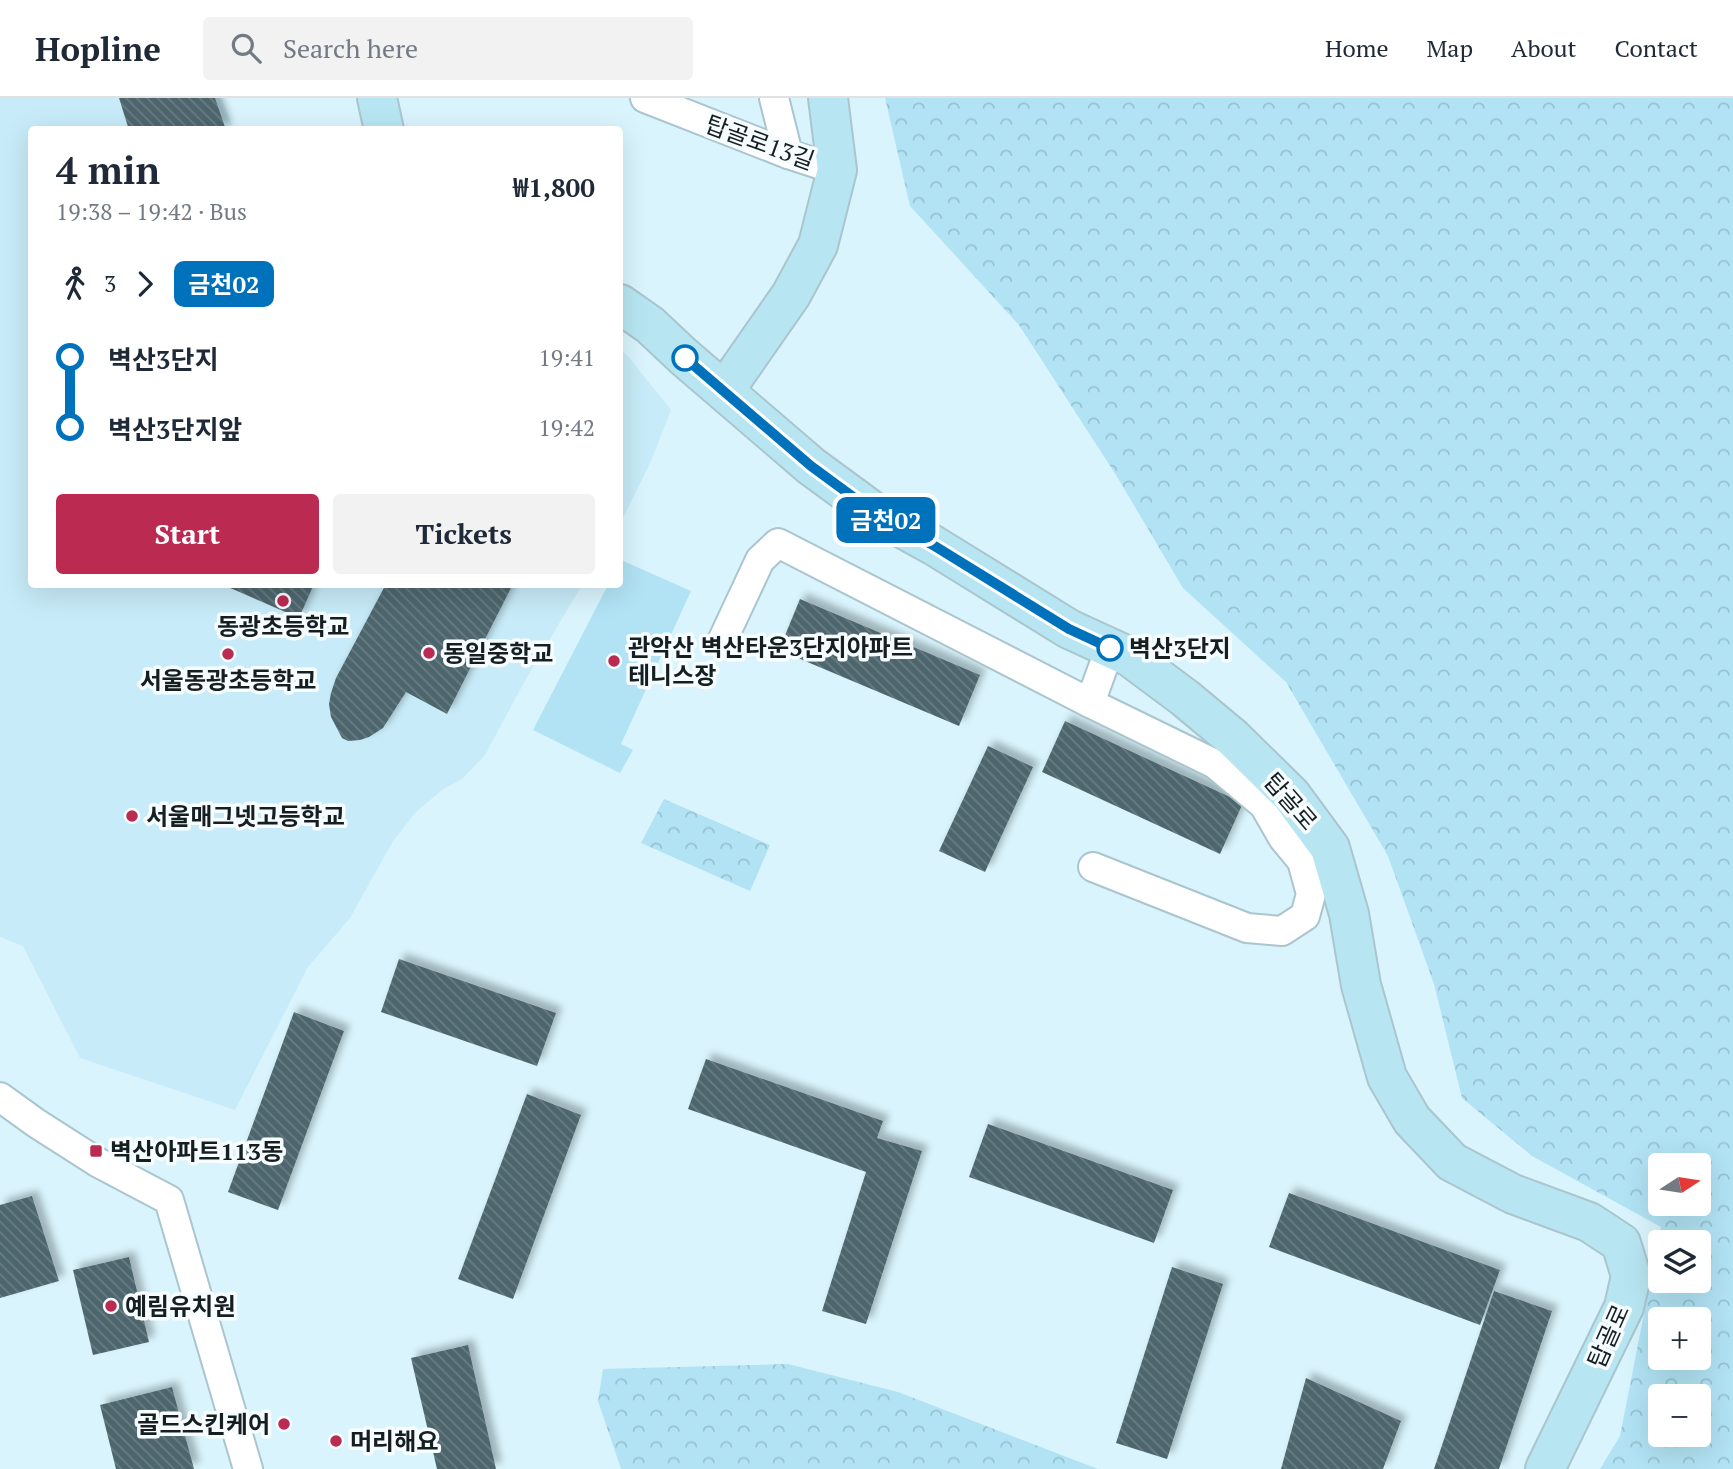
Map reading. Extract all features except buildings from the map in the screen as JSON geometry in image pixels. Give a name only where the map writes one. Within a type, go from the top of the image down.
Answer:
[{"type":"street","points":[[376,98],[383,126]]},
{"type":"street","name":"탑골로13길","points":[[645,98],[788,154],[837,170]]},
{"type":"street","points":[[774,98],[788,154]]},
{"type":"street","points":[[724,391],[791,295],[818,245],[837,170],[828,98]]},
{"type":"street","name":"탑골로","points":[[623,306],[650,326],[811,466],[875,513],[933,545],[1069,629],[1130,657],[1233,738],[1291,795],[1330,848],[1349,914],[1361,985],[1387,1077],[1412,1120],[1452,1162],[1513,1194],[1589,1222],[1621,1243],[1631,1276],[1624,1307],[1545,1469]]},
{"type":"street","points":[[723,639],[760,560],[778,542],[1090,703],[1215,764],[1264,805],[1283,838],[1302,861],[1311,894],[1305,916],[1282,931],[1247,928],[1093,867]]},
{"type":"street","points":[[1090,703],[1110,648]]},
{"type":"street","points":[[0,1097],[97,1162],[170,1200],[248,1469]]},
{"type":"shaded area","points":[[0,98],[221,98],[233,126],[28,126],[28,588],[580,588],[485,755],[462,779],[443,789],[415,813],[393,841],[350,918],[308,967],[235,1110],[80,1058],[23,946],[0,937]]},
{"type":"shaded area","points":[[623,351],[671,410],[651,461],[623,518]]},
{"type":"green space","points":[[885,98],[1733,98],[1733,1469],[1600,1469],[1620,1436],[1648,1293],[1711,1293],[1711,1230],[1660,1230],[1661,1227],[1532,1156],[1462,1098],[1434,984],[1388,856],[1286,682],[1183,588],[1116,475],[1019,325],[910,206]]},
{"type":"green space","name":"관악산 벽산타운3단지아파트 테니스장","points":[[623,561],[691,591],[621,744],[633,750],[620,773],[533,730],[606,588],[623,588]]},
{"type":"green space","points":[[664,799],[770,845],[750,891],[641,843]]},
{"type":"green space","points":[[788,1364],[898,1392],[1098,1469],[621,1469],[598,1401],[603,1369]]},
{"type":"bus line","name":"금천02","points":[[685,358],[811,466],[875,513],[933,545],[1069,629],[1110,648]]},
{"type":"place","name":"동광초등학교","points":[[283,601]]},
{"type":"place","name":"벽산3단지","points":[[1110,648]]},
{"type":"place","name":"동일중학교","points":[[429,653]]},
{"type":"place","name":"서울동광초등학교","points":[[228,654]]},
{"type":"place","name":"관악산 벽산타운3단지아파트 테니스장","points":[[614,661]]},
{"type":"place","name":"서울매그넷고등학교","points":[[132,816]]},
{"type":"place","name":"벽산아파트113동","points":[[96,1151]]},
{"type":"place","name":"예림유치원","points":[[111,1306]]},
{"type":"place","name":"골드스킨케어","points":[[284,1424]]},
{"type":"place","name":"머리해요","points":[[336,1441]]}]
